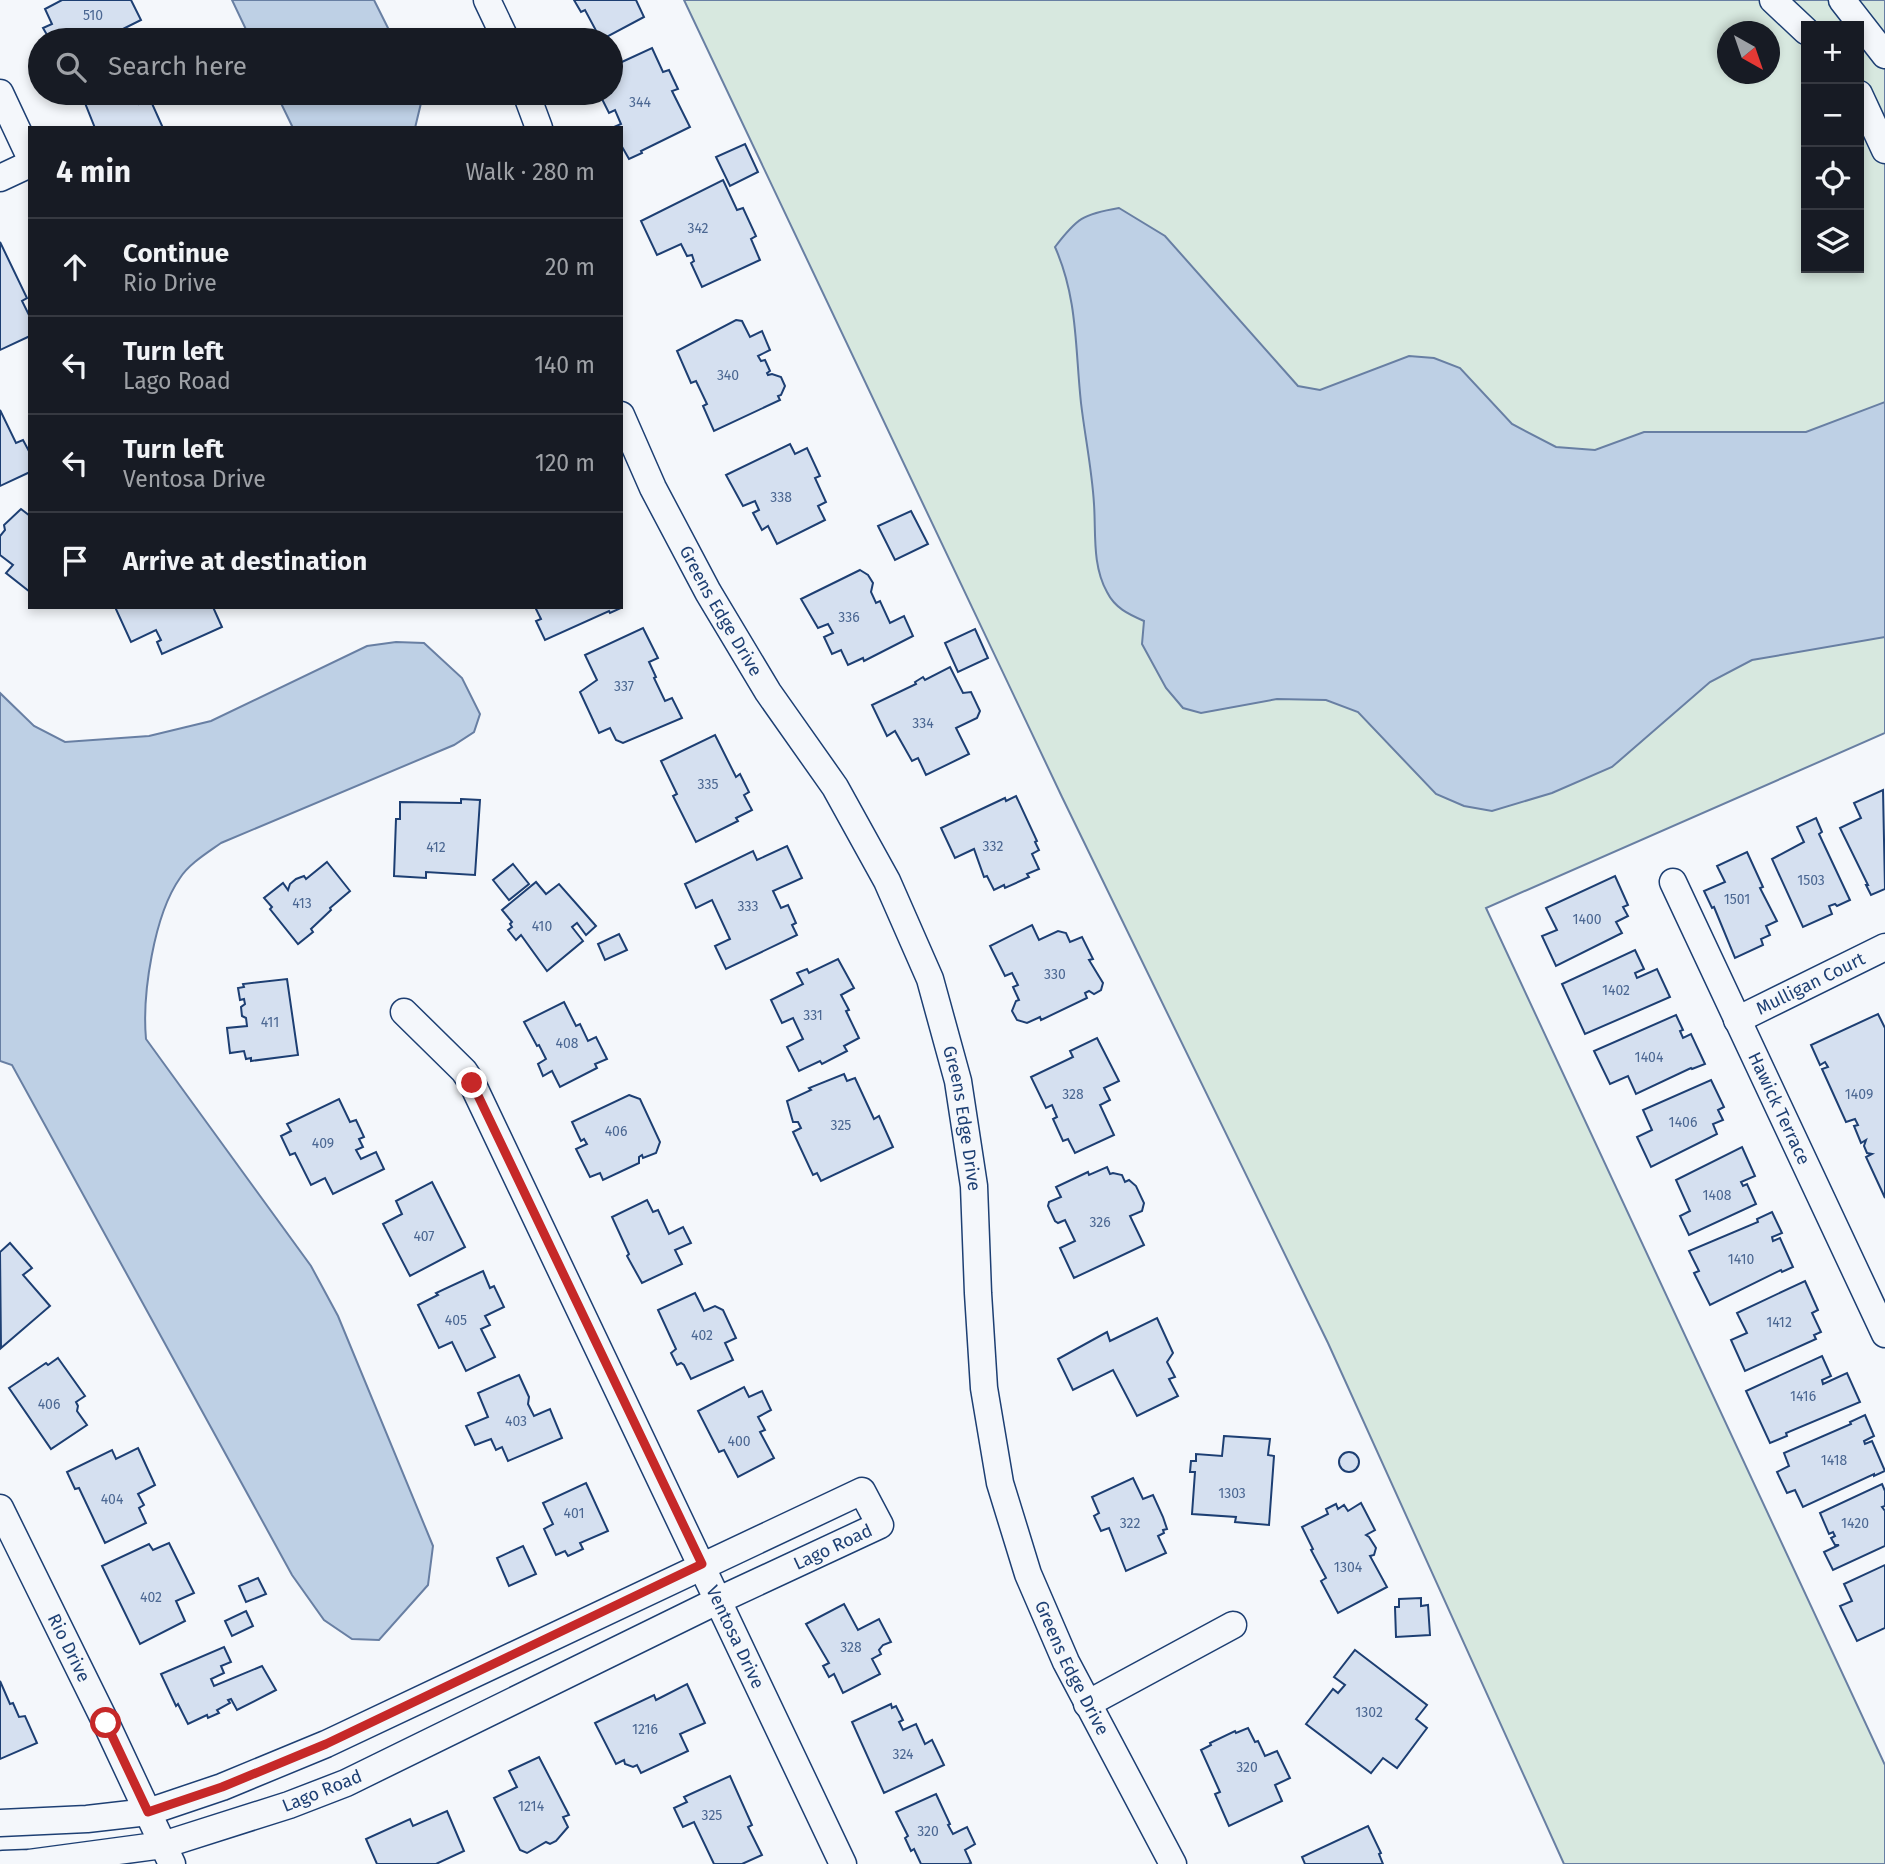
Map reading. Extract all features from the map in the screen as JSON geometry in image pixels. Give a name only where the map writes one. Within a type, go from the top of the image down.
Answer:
[{"type":"street","points":[[487,0],[500,28]]},
{"type":"street","points":[[1773,0],[1801,26]]},
{"type":"street","points":[[1842,0],[1885,55]]},
{"type":"street","points":[[0,93],[28,153]]},
{"type":"street","points":[[530,105],[538,126]]},
{"type":"street","points":[[1864,105],[1885,150]]},
{"type":"street","points":[[0,178],[28,165]]},
{"type":"street","name":"Greens Edge Drive","points":[[623,420],[653,488],[708,592],[768,692],[835,787],[887,881],[930,979],[958,1081],[974,1186],[984,1388],[1000,1483],[1028,1574],[1066,1662],[1173,1864]]},
{"type":"street","name":"Hawick Terrace","points":[[1673,882],[1885,1334]]},
{"type":"street","name":"Mulligan Court","points":[[1737,1020],[1885,947]]},
{"type":"street","name":"Ventosa Drive","points":[[404,1012],[464,1071],[472,1083],[843,1864]]},
{"type":"street","name":"Lago Road","points":[[0,1823],[87,1819],[148,1812],[222,1787],[317,1748],[702,1564],[862,1491],[880,1525],[719,1600],[346,1783],[168,1854],[3,1864]]},
{"type":"street","name":"Rio Drive","points":[[0,1508],[168,1854]]},
{"type":"street","points":[[1087,1704],[1234,1625]]},
{"type":"shaded area","points":[[684,0],[1885,0],[1885,733],[1486,908],[1885,1765],[1885,1864],[1564,1864],[1328,1343],[1062,797]]},
{"type":"water","points":[[232,0],[374,0],[388,28],[245,28]]},
{"type":"water","points":[[282,105],[421,105],[415,126],[292,126]]},
{"type":"water","points":[[1119,208],[1165,236],[1298,386],[1320,390],[1409,356],[1434,358],[1460,368],[1512,424],[1556,447],[1595,450],[1644,432],[1806,432],[1885,402],[1885,637],[1752,660],[1710,682],[1612,767],[1552,793],[1492,811],[1464,806],[1436,794],[1358,712],[1326,700],[1277,699],[1201,713],[1183,708],[1166,688],[1142,644],[1144,621],[1118,606],[1102,582],[1096,549],[1093,491],[1072,305],[1055,247],[1075,223],[1089,215]]},
{"type":"water","points":[[396,642],[424,643],[462,678],[480,714],[474,732],[454,745],[221,843],[193,863],[180,878],[163,912],[148,978],[145,1021],[146,1039],[311,1266],[338,1316],[433,1546],[428,1585],[379,1640],[352,1639],[324,1620],[292,1575],[12,1065],[0,1061],[0,693],[34,726],[65,742],[149,736],[211,721],[367,646]]},
{"type":"building","points":[[62,0],[131,0],[141,20],[125,28],[43,28],[52,24],[45,9]]},
{"type":"building","points":[[574,0],[636,0],[644,17],[623,28],[595,28],[585,10],[581,12]]},
{"type":"building","points":[[652,48],[663,72],[669,70],[678,89],[672,91],[690,127],[629,159],[623,148],[623,126],[616,126],[621,124],[615,110],[609,113],[605,105],[623,105],[623,61]]},
{"type":"building","points":[[86,105],[153,105],[162,126],[94,126]]},
{"type":"building","points":[[745,144],[758,172],[730,186],[716,157]]},
{"type":"building","points":[[723,180],[737,210],[743,208],[756,236],[751,239],[760,260],[702,287],[691,263],[694,261],[692,255],[687,256],[681,244],[657,255],[641,221]]},
{"type":"building","points":[[0,242],[27,298],[22,301],[28,313],[28,337],[0,350]]},
{"type":"building","points":[[736,320],[742,321],[750,337],[762,331],[770,350],[758,356],[761,361],[765,360],[770,371],[768,375],[781,377],[785,386],[778,396],[780,400],[714,431],[703,406],[707,404],[696,381],[691,383],[677,351]]},
{"type":"building","points":[[0,410],[16,443],[23,440],[28,449],[28,473],[0,486]]},
{"type":"building","points":[[790,444],[795,454],[807,448],[820,476],[815,478],[826,502],[818,506],[825,520],[777,544],[768,526],[762,530],[753,513],[759,510],[755,501],[743,506],[726,475]]},
{"type":"building","points":[[21,509],[28,514],[28,590],[6,573],[13,565],[0,555],[0,536],[5,530],[4,525]]},
{"type":"building","points":[[911,511],[928,544],[895,560],[878,526]]},
{"type":"building","points":[[860,570],[868,575],[873,583],[871,592],[876,603],[880,601],[890,623],[904,616],[913,636],[864,661],[863,658],[848,665],[841,650],[832,654],[824,637],[833,633],[828,624],[818,628],[801,599]]},
{"type":"building","points":[[116,609],[214,609],[222,627],[162,654],[157,642],[161,640],[156,630],[131,642]]},
{"type":"building","points":[[536,609],[619,609],[545,640],[536,621],[541,619]]},
{"type":"building","points":[[643,628],[658,658],[649,662],[656,677],[654,678],[665,701],[672,698],[682,718],[623,743],[616,740],[610,728],[599,733],[580,692],[597,680],[585,655]]},
{"type":"building","points":[[975,629],[988,658],[958,672],[945,643]]},
{"type":"building","points":[[950,667],[963,693],[971,692],[980,711],[977,718],[956,728],[969,754],[926,775],[918,758],[912,761],[895,731],[887,736],[872,705],[916,684],[915,682],[923,677],[925,680]]},
{"type":"building","points":[[715,735],[736,777],[740,774],[749,792],[744,795],[752,810],[736,818],[738,821],[696,842],[673,796],[677,794],[661,761]]},
{"type":"building","points":[[1883,790],[1885,889],[1871,895],[1840,828],[1861,818],[1854,803]]},
{"type":"building","points":[[1016,796],[1037,841],[1035,842],[1039,850],[1032,854],[1039,869],[1027,874],[1029,877],[994,890],[987,876],[984,877],[974,849],[955,858],[941,828],[1005,798],[1006,801]]},
{"type":"building","points":[[461,799],[480,800],[475,875],[426,872],[426,878],[394,876],[396,819],[400,819],[400,802],[461,803]]},
{"type":"building","points":[[1816,818],[1822,832],[1819,834],[1850,900],[1837,906],[1829,906],[1832,914],[1803,927],[1772,859],[1804,842],[1797,827]]},
{"type":"building","points":[[787,846],[802,878],[773,891],[781,908],[788,905],[796,923],[792,925],[797,935],[726,969],[715,946],[730,939],[712,900],[696,908],[685,884],[753,851],[757,860]]},
{"type":"building","points":[[1747,852],[1763,887],[1760,888],[1777,921],[1766,926],[1770,935],[1761,939],[1763,945],[1735,958],[1714,907],[1712,908],[1704,891],[1725,882],[1717,866]]},
{"type":"building","points":[[327,862],[350,891],[330,908],[311,929],[313,932],[298,944],[264,898],[283,883],[288,890],[296,879],[304,876],[306,879]]},
{"type":"building","points":[[513,864],[529,884],[509,900],[493,880]]},
{"type":"building","points":[[1615,876],[1628,905],[1623,907],[1628,916],[1616,922],[1622,933],[1556,966],[1542,936],[1557,930],[1546,908]]},
{"type":"building","points":[[536,882],[546,894],[559,884],[596,926],[586,935],[577,923],[572,927],[583,941],[547,971],[521,935],[516,940],[508,930],[512,927],[512,922],[502,910]]},
{"type":"building","points":[[1032,925],[1039,940],[1058,931],[1066,933],[1070,942],[1082,937],[1093,959],[1089,960],[1103,983],[1101,990],[1094,994],[1089,991],[1085,993],[1087,998],[1041,1020],[1040,1017],[1027,1023],[1017,1020],[1012,1011],[1019,1000],[1013,987],[1018,985],[1012,973],[1005,976],[990,946]]},
{"type":"building","points":[[619,934],[627,950],[605,960],[598,944]]},
{"type":"building","points":[[1635,950],[1644,969],[1635,973],[1637,978],[1657,969],[1670,997],[1585,1034],[1562,984]]},
{"type":"building","points":[[838,959],[854,988],[841,995],[859,1038],[844,1046],[847,1051],[822,1064],[820,1061],[799,1071],[787,1047],[803,1039],[793,1018],[782,1023],[771,1000],[803,984],[797,973],[807,969],[809,973]]},
{"type":"building","points":[[287,979],[298,1055],[251,1061],[251,1058],[246,1059],[244,1051],[230,1053],[227,1028],[247,1026],[241,1007],[245,1004],[244,999],[240,1000],[238,988],[244,987],[243,984]]},
{"type":"building","points":[[564,1002],[576,1026],[580,1024],[588,1041],[596,1037],[607,1059],[595,1064],[597,1068],[560,1087],[552,1071],[543,1076],[538,1064],[546,1059],[524,1022]]},
{"type":"building","points":[[1878,1014],[1885,1028],[1885,1198],[1866,1157],[1872,1154],[1867,1153],[1864,1146],[1866,1140],[1861,1143],[1854,1126],[1858,1125],[1855,1119],[1846,1122],[1822,1069],[1828,1067],[1825,1062],[1820,1065],[1811,1045]]},
{"type":"building","points":[[1676,1015],[1683,1030],[1680,1031],[1683,1038],[1691,1034],[1705,1064],[1636,1094],[1628,1076],[1610,1084],[1594,1051]]},
{"type":"building","points":[[1097,1038],[1119,1081],[1104,1088],[1110,1100],[1100,1105],[1114,1135],[1075,1153],[1068,1139],[1063,1141],[1053,1119],[1057,1117],[1052,1105],[1046,1108],[1031,1077],[1073,1057],[1070,1051]]},
{"type":"building","points":[[844,1074],[847,1081],[855,1078],[874,1119],[879,1116],[893,1147],[821,1181],[817,1173],[813,1175],[793,1132],[801,1128],[798,1122],[793,1122],[787,1101],[811,1090],[809,1088]]},
{"type":"building","points":[[1711,1080],[1724,1107],[1718,1110],[1723,1120],[1713,1124],[1717,1134],[1651,1167],[1637,1137],[1652,1130],[1643,1110]]},
{"type":"building","points":[[629,1095],[640,1099],[660,1142],[656,1153],[643,1158],[642,1155],[639,1157],[639,1163],[603,1180],[600,1173],[590,1177],[576,1149],[587,1144],[584,1139],[581,1141],[572,1122]]},
{"type":"building","points":[[339,1099],[350,1122],[356,1120],[364,1137],[359,1139],[363,1147],[356,1150],[361,1159],[376,1152],[384,1169],[333,1194],[325,1178],[311,1185],[295,1153],[290,1155],[281,1136],[291,1131],[287,1124]]},
{"type":"building","points":[[1742,1147],[1755,1176],[1741,1182],[1743,1186],[1747,1184],[1756,1204],[1689,1235],[1680,1216],[1690,1211],[1676,1180]]},
{"type":"building","points":[[1107,1167],[1110,1174],[1122,1175],[1125,1182],[1129,1180],[1136,1186],[1144,1203],[1142,1211],[1130,1216],[1144,1245],[1074,1278],[1060,1248],[1075,1241],[1065,1220],[1058,1223],[1055,1221],[1048,1206],[1049,1202],[1061,1197],[1056,1187],[1088,1172],[1089,1175]]},
{"type":"building","points":[[432,1182],[465,1247],[410,1276],[383,1224],[402,1214],[396,1201]]},
{"type":"building","points":[[647,1200],[653,1212],[658,1210],[669,1234],[683,1227],[691,1243],[675,1250],[682,1264],[642,1283],[627,1256],[629,1254],[612,1217]]},
{"type":"building","points":[[1772,1212],[1782,1233],[1772,1237],[1773,1241],[1780,1238],[1793,1267],[1782,1272],[1781,1270],[1710,1305],[1694,1273],[1699,1271],[1689,1251],[1758,1222],[1757,1219]]},
{"type":"building","points":[[10,1243],[32,1268],[23,1275],[50,1306],[1,1348],[0,1252]]},
{"type":"building","points":[[483,1271],[490,1288],[494,1286],[504,1307],[485,1316],[490,1325],[481,1329],[495,1357],[466,1371],[452,1342],[439,1348],[418,1305],[438,1295],[436,1293]]},
{"type":"building","points":[[1805,1281],[1818,1310],[1812,1313],[1821,1332],[1814,1335],[1816,1339],[1745,1371],[1731,1340],[1747,1333],[1737,1313]]},
{"type":"building","points":[[695,1293],[704,1311],[715,1306],[723,1310],[736,1338],[725,1343],[733,1360],[691,1379],[684,1365],[677,1365],[671,1353],[676,1349],[658,1310]]},
{"type":"building","points":[[1157,1318],[1173,1353],[1167,1362],[1175,1377],[1169,1379],[1178,1396],[1137,1416],[1113,1370],[1073,1390],[1058,1359],[1107,1332],[1110,1341]]},
{"type":"building","points":[[1822,1356],[1831,1376],[1822,1380],[1823,1384],[1847,1373],[1860,1402],[1786,1433],[1787,1436],[1770,1443],[1746,1391]]},
{"type":"building","points":[[58,1358],[85,1396],[76,1402],[77,1411],[87,1425],[51,1449],[9,1388]]},
{"type":"building","points":[[519,1375],[534,1416],[550,1409],[562,1438],[508,1461],[502,1447],[496,1450],[491,1439],[475,1445],[466,1426],[488,1417],[478,1393]]},
{"type":"building","points":[[744,1387],[749,1397],[762,1391],[771,1410],[758,1417],[765,1430],[760,1432],[774,1458],[738,1477],[724,1450],[719,1452],[698,1411]]},
{"type":"building","points":[[1865,1415],[1874,1436],[1864,1441],[1865,1444],[1872,1441],[1885,1471],[1803,1507],[1795,1490],[1787,1493],[1777,1472],[1789,1466],[1784,1453],[1851,1424],[1850,1422]]},
{"type":"building","points":[[1224,1436],[1270,1439],[1268,1455],[1274,1456],[1269,1525],[1235,1522],[1236,1517],[1192,1514],[1195,1472],[1190,1472],[1191,1461],[1196,1461],[1196,1454],[1222,1456]]},
{"type":"building","points":[[138,1448],[155,1485],[138,1494],[144,1505],[139,1508],[146,1523],[105,1543],[79,1488],[75,1489],[67,1472],[112,1450],[116,1459]]},
{"type":"building","points":[[1349,1452],[1356,1455],[1359,1462],[1356,1469],[1349,1472],[1342,1469],[1339,1462],[1342,1455]]},
{"type":"building","points":[[1133,1478],[1143,1499],[1153,1495],[1163,1517],[1167,1529],[1158,1536],[1166,1553],[1126,1571],[1109,1528],[1101,1531],[1094,1516],[1099,1513],[1092,1497]]},
{"type":"building","points":[[586,1483],[608,1531],[580,1543],[583,1549],[568,1556],[565,1551],[556,1555],[544,1529],[553,1524],[543,1503]]},
{"type":"building","points":[[1882,1484],[1885,1491],[1885,1506],[1882,1507],[1885,1511],[1885,1546],[1833,1570],[1824,1552],[1839,1545],[1835,1545],[1831,1538],[1835,1536],[1833,1532],[1829,1534],[1820,1513]]},
{"type":"building","points":[[1361,1503],[1375,1530],[1366,1535],[1376,1548],[1374,1555],[1370,1556],[1387,1587],[1338,1613],[1321,1581],[1326,1578],[1302,1527],[1328,1514],[1326,1509],[1336,1504],[1338,1509],[1344,1505],[1348,1511]]},
{"type":"building","points":[[169,1543],[194,1593],[176,1601],[185,1621],[140,1644],[102,1566],[149,1544],[153,1550]]},
{"type":"building","points":[[523,1546],[536,1574],[509,1586],[497,1558]]},
{"type":"building","points":[[1885,1565],[1885,1628],[1857,1641],[1840,1606],[1852,1601],[1844,1584]]},
{"type":"building","points":[[258,1578],[266,1594],[246,1602],[239,1586]]},
{"type":"building","points":[[1421,1598],[1421,1606],[1428,1605],[1430,1635],[1396,1637],[1395,1607],[1399,1607],[1399,1599]]},
{"type":"building","points":[[844,1604],[858,1630],[879,1619],[891,1642],[883,1645],[879,1650],[881,1654],[872,1659],[880,1674],[843,1693],[834,1674],[829,1677],[823,1666],[829,1663],[806,1624]]},
{"type":"building","points":[[246,1611],[253,1626],[232,1636],[225,1621]]},
{"type":"building","points":[[224,1647],[231,1662],[221,1666],[224,1673],[211,1679],[214,1686],[262,1666],[276,1690],[237,1710],[231,1699],[228,1700],[230,1703],[217,1710],[219,1713],[208,1718],[207,1715],[188,1724],[161,1674]]},
{"type":"building","points":[[1355,1650],[1427,1705],[1416,1719],[1427,1728],[1397,1768],[1383,1758],[1371,1773],[1306,1724],[1333,1689],[1338,1693],[1345,1685],[1334,1677]]},
{"type":"building","points":[[0,1681],[19,1717],[25,1716],[37,1743],[0,1759]]},
{"type":"building","points":[[687,1684],[705,1723],[680,1734],[688,1751],[641,1773],[637,1765],[633,1767],[625,1764],[624,1760],[616,1764],[595,1723],[654,1695],[656,1700]]},
{"type":"building","points":[[891,1704],[892,1708],[896,1706],[903,1720],[899,1722],[903,1730],[916,1724],[925,1744],[932,1740],[944,1765],[884,1793],[852,1722]]},
{"type":"building","points":[[1248,1728],[1265,1756],[1277,1751],[1290,1778],[1275,1785],[1282,1801],[1229,1826],[1215,1794],[1220,1792],[1201,1750],[1235,1731],[1236,1733]]},
{"type":"building","points":[[539,1757],[569,1815],[563,1817],[568,1827],[556,1841],[550,1844],[546,1842],[527,1853],[520,1850],[494,1798],[517,1787],[509,1771]]},
{"type":"building","points":[[730,1776],[752,1825],[748,1827],[762,1855],[742,1864],[714,1864],[694,1822],[683,1827],[674,1808],[687,1802],[684,1797]]},
{"type":"building","points":[[936,1794],[953,1834],[967,1827],[975,1844],[965,1850],[971,1863],[921,1864],[914,1849],[911,1851],[905,1838],[908,1836],[896,1812]]},
{"type":"building","points":[[447,1811],[464,1851],[436,1864],[377,1864],[366,1839],[410,1819],[413,1826]]},
{"type":"building","points":[[1368,1826],[1381,1853],[1379,1854],[1383,1864],[1305,1864],[1302,1857]]},
{"type":"route","points":[[106,1723],[148,1812],[222,1787],[326,1744],[702,1564],[472,1083]]}]
